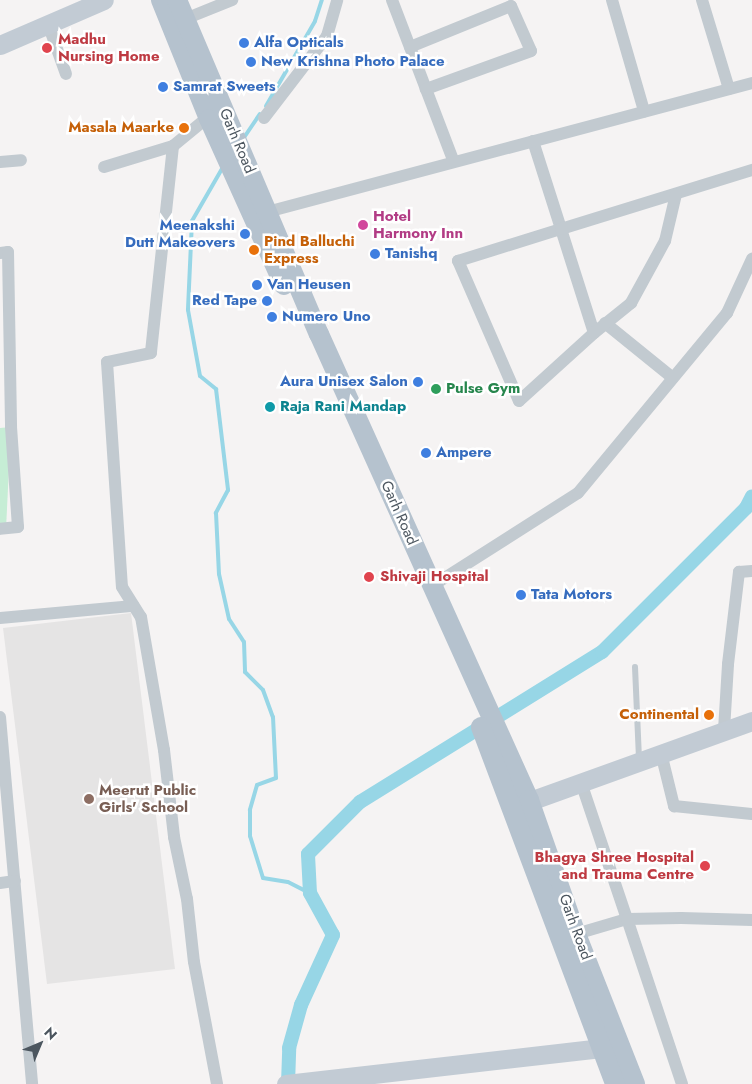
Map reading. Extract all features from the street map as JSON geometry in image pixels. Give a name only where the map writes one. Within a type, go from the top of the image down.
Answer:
[{"type":"main road","name":"Garh Road","points":[[161,0],[218,118],[300,307],[495,741],[576,934],[611,1047],[615,1084]]},
{"type":"main road","name":"Garh Road","points":[[177,0],[218,118]]},
{"type":"main road","name":"Garh Road","points":[[386,497],[432,586],[473,693]]},
{"type":"main road","name":"Garh Road","points":[[521,804],[611,1047],[635,1084]]},
{"type":"street","points":[[0,45],[104,0]]},
{"type":"street","points":[[185,19],[232,0]]},
{"type":"street","points":[[264,118],[327,36],[337,0]]},
{"type":"street","points":[[392,0],[454,162]]},
{"type":"street","points":[[612,0],[644,111]]},
{"type":"street","points":[[702,0],[729,89]]},
{"type":"street","points":[[410,47],[512,6],[531,51],[426,89]]},
{"type":"street","points":[[48,24],[66,74]]},
{"type":"street","points":[[260,215],[752,83]]},
{"type":"street","points":[[104,167],[173,146],[218,118]]},
{"type":"street","points":[[533,141],[594,333]]},
{"type":"street","points":[[173,146],[150,353],[107,362],[122,587],[141,617],[164,750],[174,837],[187,899],[194,962],[217,1084]]},
{"type":"street","points":[[0,162],[21,160]]},
{"type":"street","points":[[676,194],[665,241],[631,304],[594,333],[519,402],[458,261],[752,170]]},
{"type":"street","points":[[0,253],[8,252],[6,428],[18,528],[0,529]]},
{"type":"street","points":[[432,586],[578,493],[727,313],[752,258]]},
{"type":"street","points":[[606,324],[673,378]]},
{"type":"street","points":[[724,730],[728,664],[738,572],[752,571]]},
{"type":"street","points":[[0,618],[133,606]]},
{"type":"street","points":[[0,717],[32,1084]]},
{"type":"street","points":[[521,804],[752,720]]},
{"type":"street","points":[[660,753],[674,806],[752,814]]},
{"type":"street","points":[[581,782],[682,1084]]},
{"type":"street","points":[[0,883],[15,881]]},
{"type":"street","points":[[576,934],[627,919],[752,920]]},
{"type":"street","points":[[286,1084],[611,1047]]},
{"type":"lane","points":[[635,666],[639,761]]},
{"type":"shaded area","name":"Meerut Public Girls' School","points":[[131,613],[175,969],[47,984],[3,628]]},
{"type":"green space","points":[[11,427],[6,529],[0,529],[0,428]]},
{"type":"waterway","points":[[266,106],[315,21],[322,0]]},
{"type":"waterway","points":[[243,139],[260,114]]},
{"type":"waterway","points":[[223,167],[192,221],[188,310],[200,376],[216,389],[228,490],[216,513],[219,574],[229,619],[244,642],[245,672],[263,690],[273,717],[276,778],[257,785],[250,810],[250,836],[263,878],[288,882],[310,893]]},
{"type":"waterway","points":[[288,1084],[289,1048],[301,1005],[333,935],[310,893],[308,854],[360,802],[602,652],[746,508],[752,496]]},
{"type":"place","name":"Alfa Opticals","points":[[244,43]]},
{"type":"place","name":"Madhu Nursing Home","points":[[47,48]]},
{"type":"place","name":"New Krishna Photo Palace","points":[[251,62]]},
{"type":"place","name":"Samrat Sweets","points":[[163,87]]},
{"type":"place","name":"Masala Maarke","points":[[184,128]]},
{"type":"place","name":"Hotel Harmony Inn","points":[[363,225]]},
{"type":"place","name":"Meenakshi Dutt Makeovers","points":[[245,234]]},
{"type":"place","name":"Pind Balluchi Express","points":[[254,250]]},
{"type":"place","name":"Tanishq","points":[[375,254]]},
{"type":"place","name":"Van Heusen","points":[[257,285]]},
{"type":"place","name":"Red Tape","points":[[267,301]]},
{"type":"place","name":"Numero Uno","points":[[272,317]]},
{"type":"place","name":"Aura Unisex Salon","points":[[418,382]]},
{"type":"place","name":"Pulse Gym","points":[[436,389]]},
{"type":"place","name":"Raja Rani Mandap","points":[[270,407]]},
{"type":"place","name":"Ampere","points":[[426,453]]},
{"type":"place","name":"Shivaji Hospital","points":[[369,577]]},
{"type":"place","name":"Tata Motors","points":[[521,595]]},
{"type":"place","name":"Continental","points":[[709,715]]},
{"type":"place","name":"Meerut Public Girls' School","points":[[89,799]]},
{"type":"place","name":"Bhagya Shree Hospital and Trauma Centre","points":[[705,866]]}]
